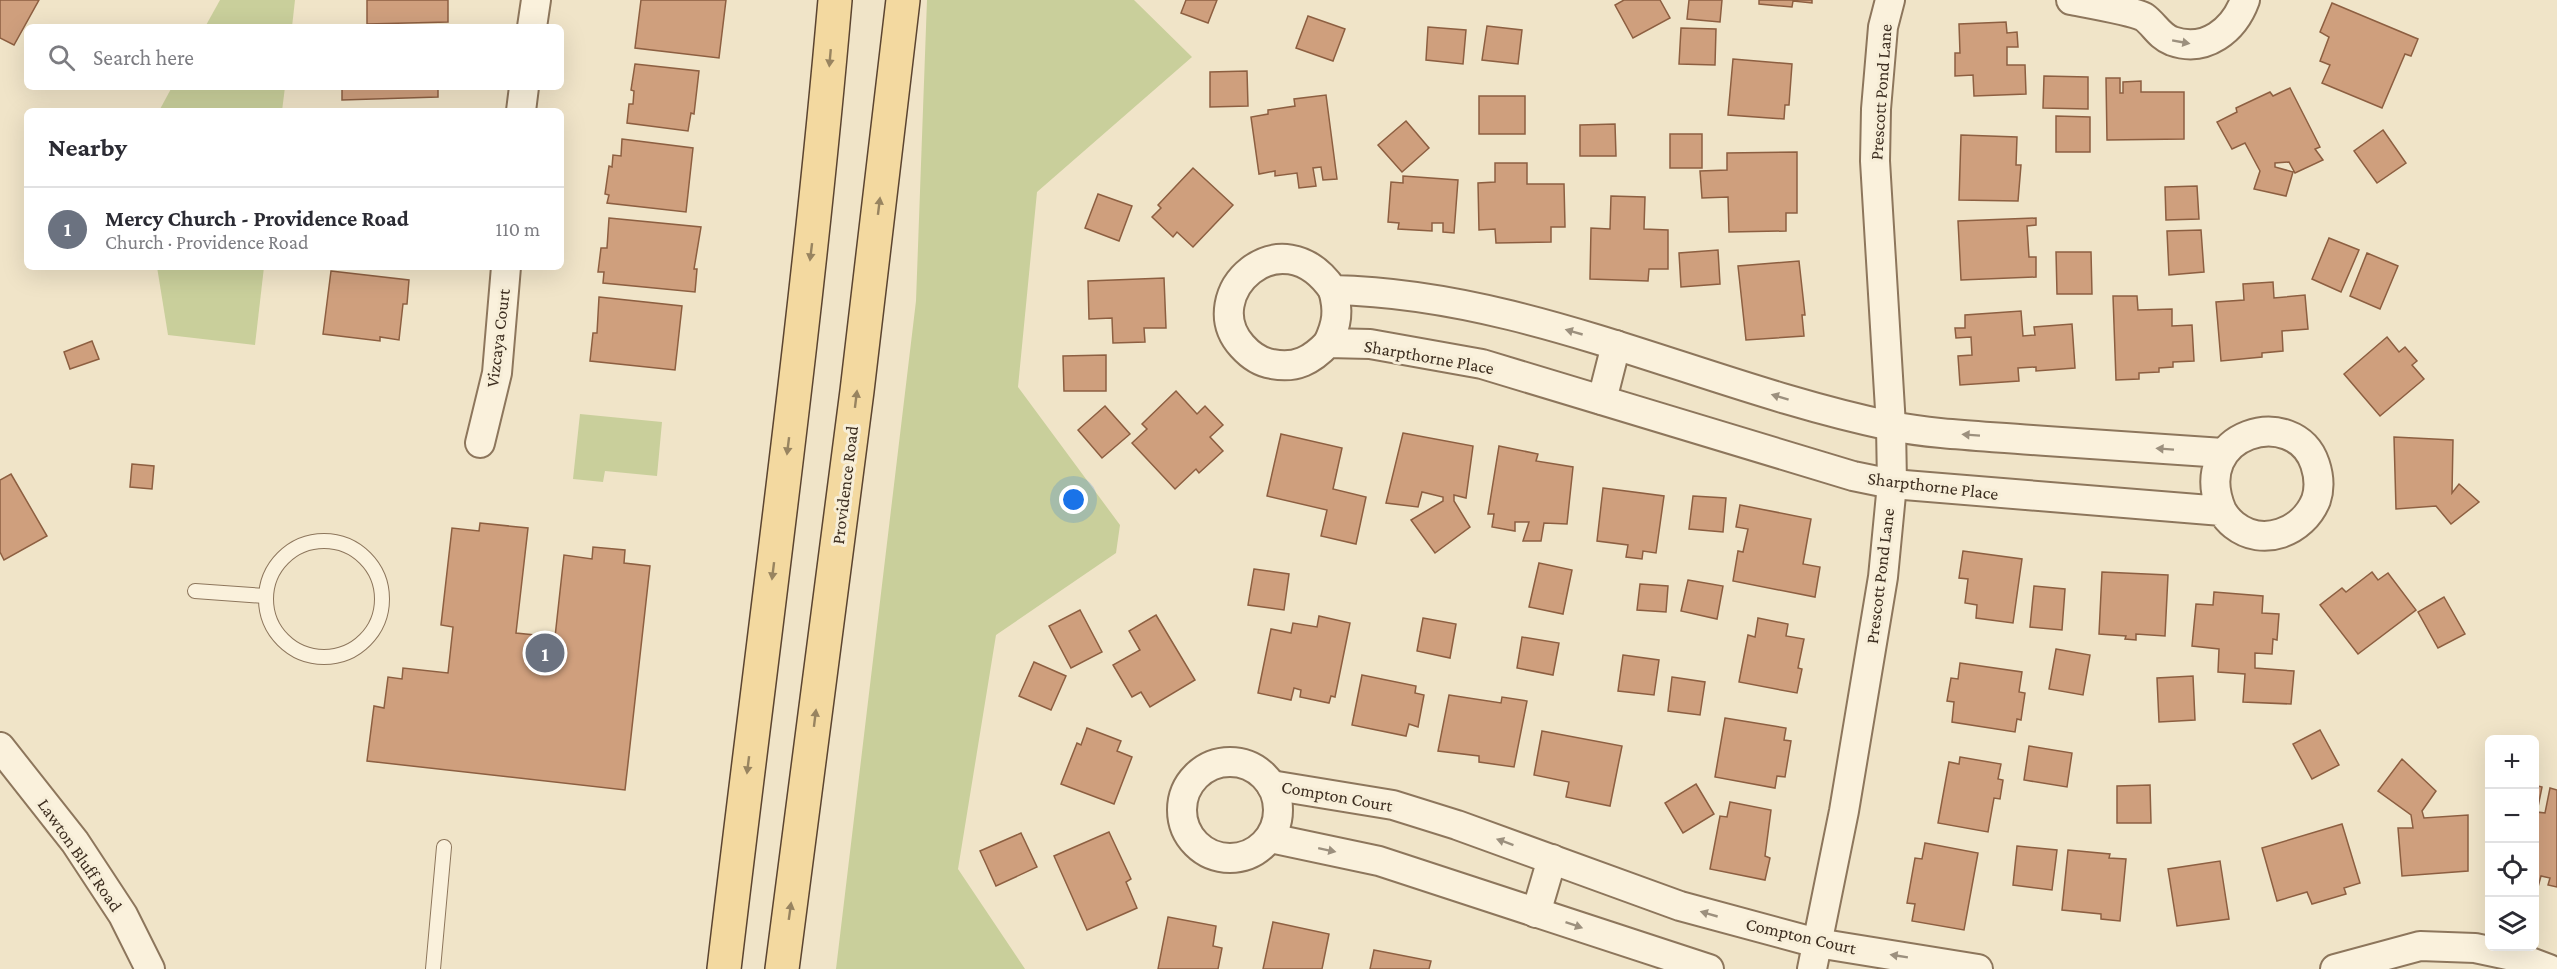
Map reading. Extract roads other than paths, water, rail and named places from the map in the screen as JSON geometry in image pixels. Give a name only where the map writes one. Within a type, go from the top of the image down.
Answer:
[{"type":"main road","points":[[724,969],[820,173],[836,0]]},
{"type":"main road","name":"Providence Road","points":[[782,969],[857,390],[903,0]]},
{"type":"street","points":[[532,24],[536,0]]},
{"type":"street","name":"Prescott Pond Lane","points":[[1815,956],[1844,811],[1878,609],[1892,484],[1891,426],[1875,161],[1876,109],[1883,27],[1890,0]]},
{"type":"street","points":[[2071,0],[2140,9],[2156,31],[2172,41],[2191,44],[2209,41],[2225,32],[2238,18],[2245,0]]},
{"type":"street","points":[[522,108],[524,90]]},
{"type":"street","points":[[1275,259],[1293,259],[1309,265],[1323,275],[1333,290],[1338,308],[1336,326],[1328,343],[1316,356],[1300,364],[1282,366],[1265,363],[1249,354],[1238,341],[1231,325],[1229,308],[1234,290],[1244,275],[1258,265],[1275,259]]},
{"type":"street","name":"Vizcaya Court","points":[[480,443],[497,373],[506,270]]},
{"type":"street","points":[[1333,290],[1438,301],[1534,321],[1783,398],[1891,426],[1950,434],[2223,453]]},
{"type":"street","name":"Sharpthorne Place","points":[[1328,343],[1366,343],[1482,364],[1853,476],[1892,484],[2222,511]]},
{"type":"street","points":[[1602,400],[1617,345]]},
{"type":"street","points":[[2270,431],[2287,436],[2302,445],[2313,459],[2319,476],[2318,494],[2312,511],[2300,524],[2284,533],[2267,536],[2249,533],[2234,525],[2222,511],[2216,497],[2214,482],[2216,467],[2223,453],[2236,441],[2252,433],[2270,431]]},
{"type":"street","name":"Lawton Bluff Road","points":[[0,747],[75,842],[123,915],[150,969]]},
{"type":"street","name":"Compton Court","points":[[1270,838],[1259,849],[1245,856],[1230,859],[1201,850],[1190,838],[1184,825],[1181,809],[1184,794],[1191,781],[1203,770],[1217,764],[1232,762],[1248,765],[1261,773],[1271,785],[1393,805],[1457,825],[1815,956],[1978,969]]},
{"type":"street","points":[[1271,785],[1277,798],[1279,811],[1270,838],[1379,861],[1709,969]]},
{"type":"street","points":[[1536,913],[1552,859]]},
{"type":"street","points":[[2335,969],[2420,946],[2475,948],[2517,957],[2548,969]]},
{"type":"lane","points":[[313,541],[332,541],[351,547],[367,559],[378,575],[382,594],[381,613],[374,630],[361,645],[344,655],[325,658],[306,655],[288,646],[275,632],[267,615],[265,596],[269,577],[280,561],[295,548],[313,541]]},
{"type":"lane","points":[[195,591],[265,596]]},
{"type":"lane","points":[[433,969],[444,847]]},
{"type":"place","name":"Mercy Church - Providence Road","points":[[545,653]]}]
